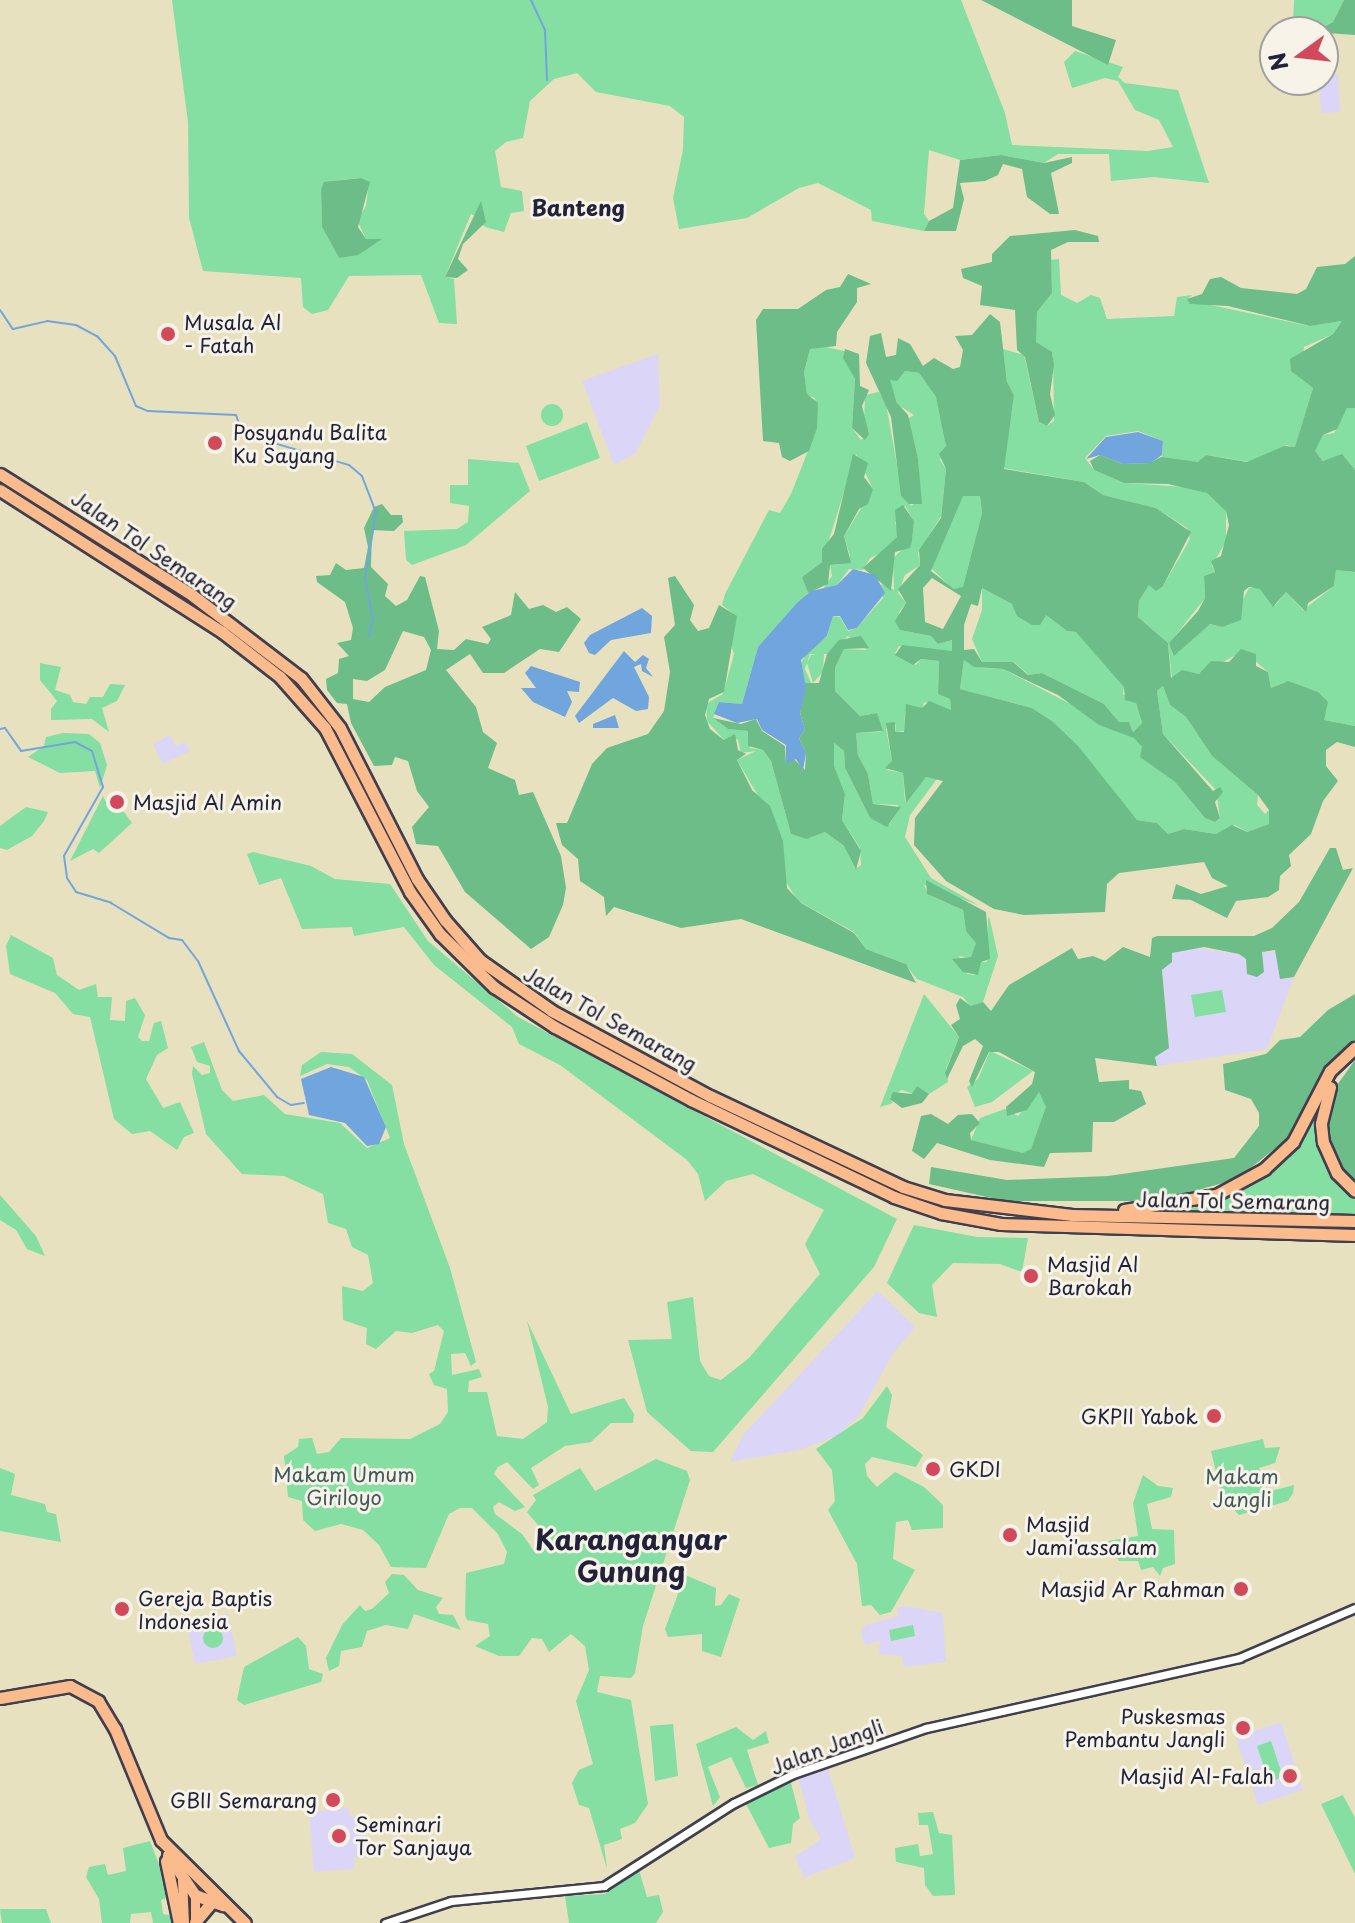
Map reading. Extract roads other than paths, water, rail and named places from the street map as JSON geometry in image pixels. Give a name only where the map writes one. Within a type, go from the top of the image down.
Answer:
[{"type":"highway","name":"Jalan Tol Semarang","points":[[0,474],[192,595],[301,678],[354,751],[430,899],[480,960],[513,987],[710,1096],[903,1187],[977,1208],[1072,1215],[1355,1221]]},
{"type":"highway","name":"Jalan Tol Semarang","points":[[0,490],[222,632],[280,677],[325,728],[410,892],[440,934],[494,987],[555,1027],[691,1100],[894,1197],[941,1213],[1017,1225],[1355,1235]]},
{"type":"highway","points":[[1072,1215],[1194,1201],[1240,1184],[1293,1142],[1330,1071],[1355,1048]]},
{"type":"highway","points":[[1355,1056],[1336,1075],[1321,1124],[1327,1155],[1355,1191]]},
{"type":"highway","points":[[0,1698],[70,1686],[98,1701],[115,1729],[163,1845],[182,1923]]},
{"type":"highway","points":[[163,1845],[186,1876],[195,1895],[217,1904],[245,1923]]},
{"type":"highway","points":[[186,1876],[200,1883],[217,1904]]},
{"type":"highway","points":[[195,1895],[200,1883]]},
{"type":"highway","points":[[195,1923],[217,1904]]},
{"type":"main road","points":[[182,1923],[186,1876]]},
{"type":"main road","points":[[195,1895],[195,1923]]},
{"type":"street","name":"Jalan Jangli","points":[[385,1923],[451,1901],[604,1886],[734,1803],[793,1774],[926,1728],[1257,1653],[1355,1608]]},
{"type":"water","points":[[1138,432],[1163,441],[1162,455],[1151,463],[1123,464],[1100,455],[1086,459],[1106,437]]},
{"type":"water","points":[[853,569],[875,575],[885,593],[857,628],[848,630],[840,616],[833,616],[827,636],[801,660],[806,688],[800,713],[805,730],[799,738],[806,753],[803,770],[796,759],[786,764],[786,745],[762,730],[757,719],[737,723],[714,714],[719,702],[742,704],[758,647],[797,603],[811,591],[837,585]]},
{"type":"water","points":[[642,608],[652,616],[651,633],[611,640],[595,655],[589,653],[584,643],[590,635]]},
{"type":"water","points":[[624,651],[635,662],[643,655],[649,659],[646,668],[653,677],[642,671],[641,664],[634,667],[649,697],[648,709],[636,711],[613,698],[579,723],[575,716]]},
{"type":"water","points":[[531,666],[580,682],[579,692],[567,691],[572,702],[565,717],[533,702],[521,688],[536,688],[525,673]]},
{"type":"water","points":[[615,715],[619,728],[593,728],[593,724]]},
{"type":"water","points":[[331,1067],[364,1077],[386,1127],[379,1144],[367,1146],[345,1123],[309,1115],[301,1079]]},
{"type":"waterway","points":[[531,0],[545,30],[547,80]]},
{"type":"waterway","points":[[0,310],[13,329],[47,321],[76,325],[97,336],[115,356],[136,406],[148,411],[236,415],[243,434],[349,465],[362,476],[376,513],[365,578],[373,619],[369,637]]},
{"type":"waterway","points":[[0,729],[5,728],[21,751],[75,742],[92,751],[103,787],[64,856],[67,878],[76,892],[111,903],[169,938],[182,940],[198,961],[239,1051],[277,1097],[291,1105],[304,1103]]},
{"type":"place","name":"Musala Al - Fatah","points":[[168,334]]},
{"type":"place","name":"Posyandu Balita Ku Sayang","points":[[215,443]]},
{"type":"place","name":"Masjid Al Amin","points":[[117,802]]},
{"type":"place","name":"Masjid Al Barokah","points":[[1031,1276]]},
{"type":"place","name":"GKPII Yabok","points":[[1214,1416]]},
{"type":"place","name":"GKDI","points":[[933,1469]]},
{"type":"place","name":"Masjid Jami'assalam","points":[[1010,1535]]},
{"type":"place","name":"Masjid Ar Rahman","points":[[1241,1589]]},
{"type":"place","name":"Gereja Baptis Indonesia","points":[[122,1609]]},
{"type":"place","name":"Puskesmas Pembantu Jangli","points":[[1243,1728]]},
{"type":"place","name":"Masjid Al-Falah","points":[[1290,1776]]},
{"type":"place","name":"GBII Semarang","points":[[333,1800]]},
{"type":"place","name":"Seminari Tor Sanjaya","points":[[339,1836]]},
{"type":"district","name":"Banteng","points":[[578,207]]},
{"type":"district","name":"Karanganyar Gunung","points":[[631,1555]]},
{"type":"park label","name":"Makam Umum Giriloyo","points":[[344,1486]]},
{"type":"park label","name":"Makam Jangli","points":[[1242,1488]]}]
